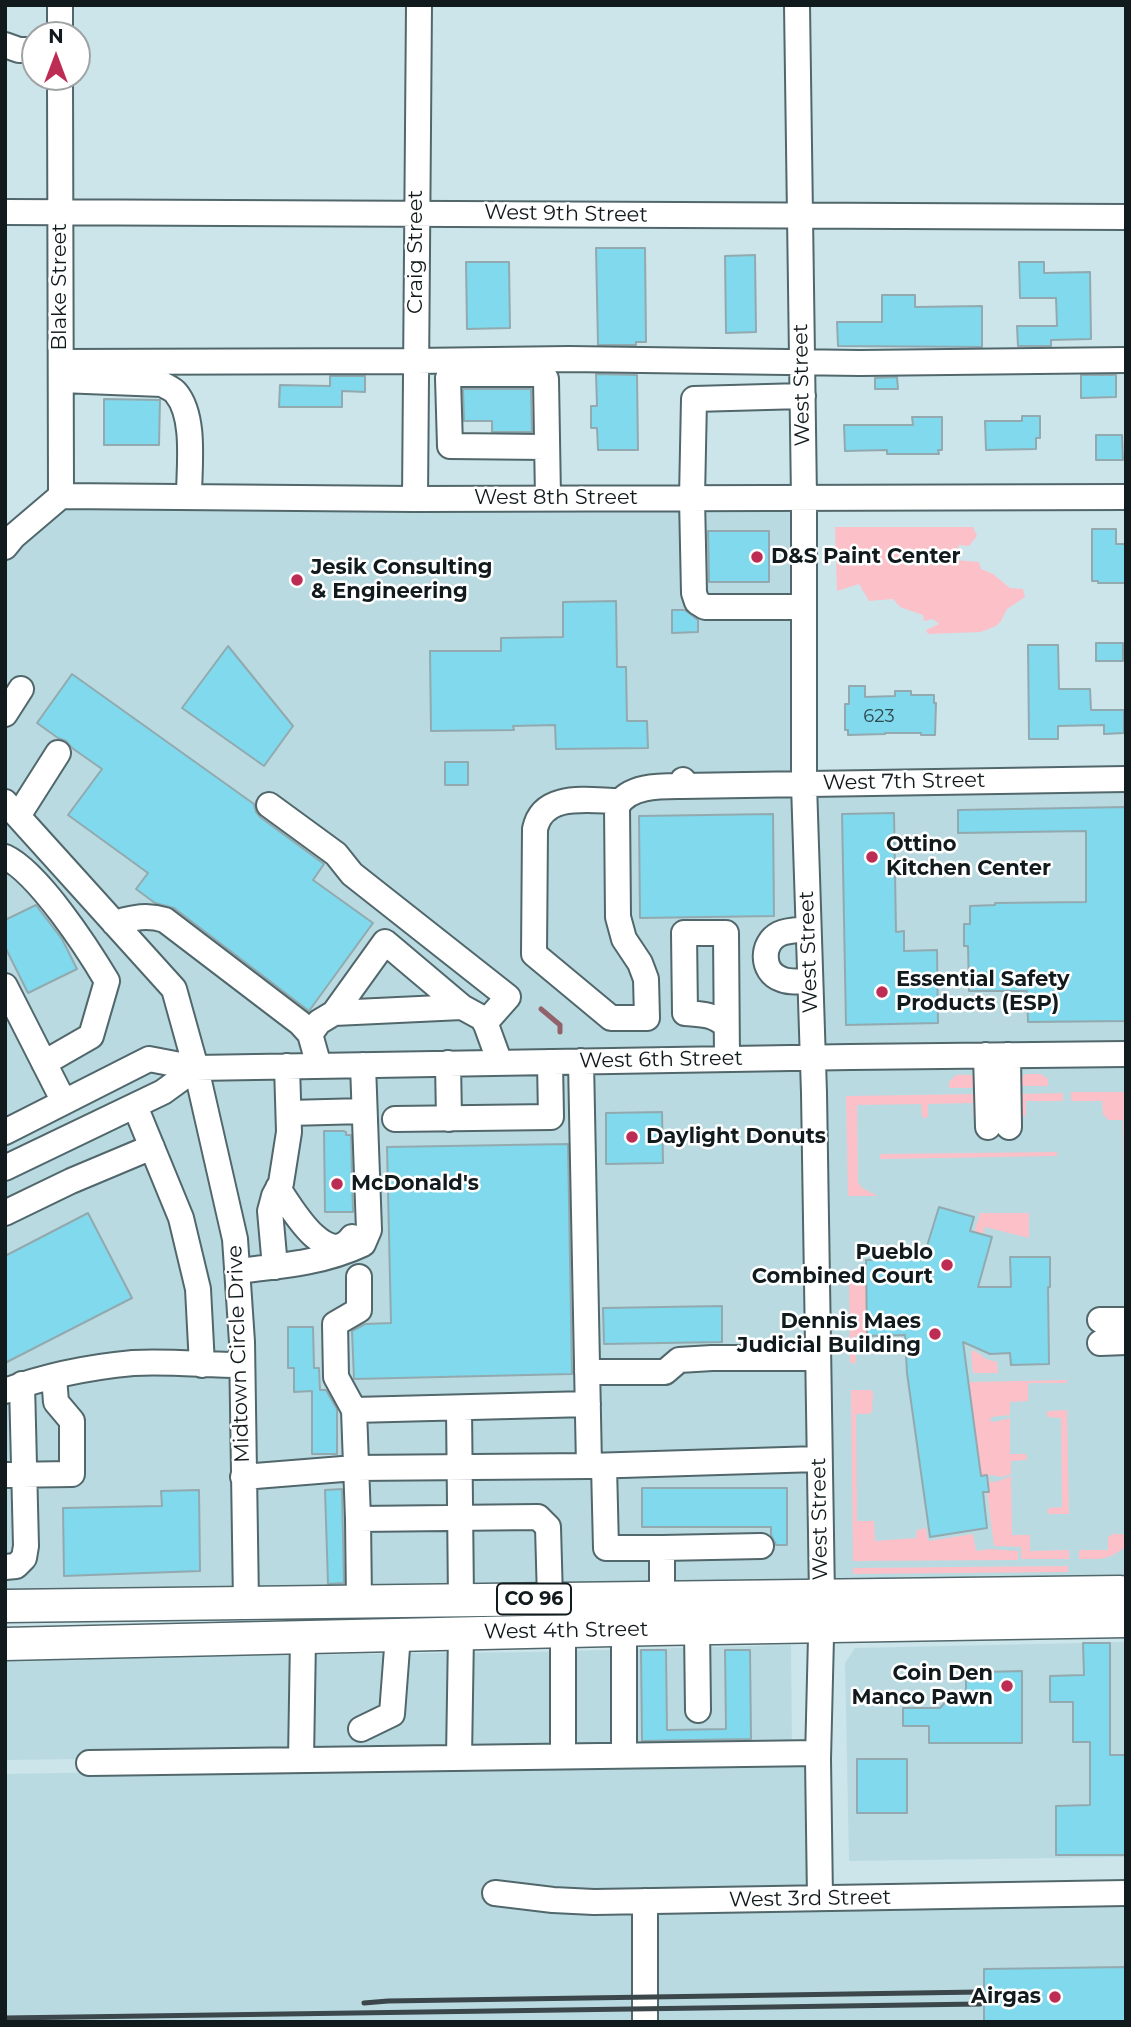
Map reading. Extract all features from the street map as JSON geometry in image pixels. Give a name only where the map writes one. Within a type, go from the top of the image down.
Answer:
[{"type":"main road","name":"West 4th Street","points":[[5,1644],[697,1628],[822,1611],[1126,1593]]},
{"type":"main road","name":"West 4th Street","points":[[5,1606],[662,1597],[822,1611],[1126,1621]]},
{"type":"main road","points":[[5,1625],[229,1621],[246,1603]]},
{"type":"street","name":"Craig Street","points":[[415,499],[419,5]]},
{"type":"street","name":"West Street","points":[[797,5],[804,498],[804,784],[814,1093],[822,1611],[818,1753],[820,1898]]},
{"type":"street","name":"Blake Street","points":[[60,91],[61,496]]},
{"type":"street","name":"West 9th Street","points":[[5,212],[1126,217]]},
{"type":"street","points":[[61,371],[569,359],[874,363],[1126,360]]},
{"type":"street","points":[[61,371],[162,384],[175,391],[189,422],[189,497]]},
{"type":"street","points":[[450,446],[448,378],[452,374],[541,374],[545,379],[548,498]]},
{"type":"street","points":[[803,396],[694,399],[692,498],[694,593],[697,602],[705,607],[804,607]]},
{"type":"street","points":[[415,446],[546,447]]},
{"type":"street","points":[[5,547],[61,496]]},
{"type":"street","name":"West 8th Street","points":[[61,496],[415,499],[1126,497]]},
{"type":"street","points":[[5,714],[21,689]]},
{"type":"street","points":[[11,809],[58,753]]},
{"type":"street","name":"West 7th Street","points":[[620,801],[633,792],[682,783],[1126,779]]},
{"type":"street","points":[[620,801],[617,806],[618,917],[624,939],[640,962],[646,979],[647,1018],[611,1018],[534,954],[537,820],[547,807],[555,804],[620,801]]},
{"type":"street","points":[[269,805],[336,854],[352,874],[508,997],[485,1023]]},
{"type":"street","name":"Midtown Circle Drive","points":[[11,809],[174,989],[196,1068],[236,1239],[242,1366],[246,1603]]},
{"type":"street","points":[[5,857],[38,884],[107,981],[91,1036],[44,1063]]},
{"type":"street","points":[[310,1034],[319,1022],[334,1013],[404,915]]},
{"type":"street","points":[[114,923],[141,916],[165,920],[300,1023],[310,1034],[319,1066]]},
{"type":"street","points":[[808,929],[787,931],[771,940],[767,947],[767,964],[771,973],[782,980],[810,981]]},
{"type":"street","points":[[385,942],[462,1007],[484,1020],[500,1063]]},
{"type":"street","points":[[5,986],[64,1102]]},
{"type":"street","points":[[334,1013],[462,1007]]},
{"type":"street","points":[[726,1026],[727,1059]]},
{"type":"street","name":"West 6th Street","points":[[196,1068],[1126,1054]]},
{"type":"street","points":[[997,1055],[999,1127]]},
{"type":"street","points":[[5,1132],[149,1059],[196,1068]]},
{"type":"street","points":[[581,1061],[588,1404],[606,1548],[761,1546]]},
{"type":"street","points":[[394,1119],[551,1117],[550,1062]]},
{"type":"street","points":[[448,1063],[449,1119]]},
{"type":"street","points":[[237,1271],[323,1259],[363,1244],[369,1230],[363,1065]]},
{"type":"street","points":[[287,1066],[289,1132],[281,1193],[285,1229],[288,1237],[299,1244],[336,1246],[347,1243],[355,1233],[358,1218],[356,1133],[364,1114]]},
{"type":"street","points":[[5,1168],[163,1092],[196,1068]]},
{"type":"street","points":[[135,1106],[181,1218],[198,1289],[202,1364]]},
{"type":"street","points":[[289,1113],[364,1114]]},
{"type":"street","points":[[5,1213],[71,1181],[152,1147]]},
{"type":"street","points":[[275,1267],[270,1211],[281,1193]]},
{"type":"street","points":[[359,1277],[359,1310],[335,1324],[336,1377],[354,1410],[359,1601]]},
{"type":"street","points":[[1126,1320],[1100,1331],[1126,1342]]},
{"type":"street","points":[[587,1372],[665,1372],[679,1360],[817,1358]]},
{"type":"street","points":[[5,1567],[16,1566],[23,1558],[26,1546],[15,1475],[14,1388],[89,1369],[135,1363],[242,1366]]},
{"type":"street","points":[[15,1475],[72,1474],[72,1421],[55,1402],[54,1377]]},
{"type":"street","points":[[354,1410],[588,1404]]},
{"type":"street","points":[[459,1408],[461,1600]]},
{"type":"street","points":[[243,1477],[355,1468],[597,1466],[818,1459]]},
{"type":"street","points":[[358,1519],[538,1517],[548,1527],[550,1598]]},
{"type":"street","points":[[662,1548],[662,1597]]},
{"type":"street","points":[[697,1628],[698,1710]]},
{"type":"street","points":[[624,1630],[624,1744]]},
{"type":"street","points":[[563,1632],[563,1756]]},
{"type":"street","points":[[459,1758],[461,1634]]},
{"type":"street","points":[[361,1729],[392,1714],[398,1635]]},
{"type":"street","points":[[301,1760],[303,1638]]},
{"type":"street","points":[[89,1763],[818,1753]]},
{"type":"street","name":"West 3rd Street","points":[[495,1893],[594,1902],[1126,1893]]},
{"type":"street","points":[[645,1901],[645,2022]]},
{"type":"shaded area","points":[[61,496],[804,498],[804,784],[1126,779],[1126,1608],[245,1619],[218,1604],[5,1606],[5,547]]},
{"type":"shaded area","points":[[835,527],[973,527],[977,536],[969,546],[959,545],[955,560],[979,562],[981,569],[993,574],[1010,588],[1023,589],[1025,597],[1007,609],[996,626],[981,632],[928,634],[926,630],[939,624],[933,619],[924,621],[923,615],[900,607],[893,599],[869,601],[859,584],[837,591]]},
{"type":"shaded area","points":[[1026,1074],[1041,1074],[1048,1079],[1048,1086],[1019,1086],[1020,1079]]},
{"type":"shaded area","points":[[956,1075],[972,1076],[977,1079],[980,1088],[949,1088],[949,1082]]},
{"type":"shaded area","points":[[1071,1092],[1126,1092],[1126,1297],[1123,1120],[1108,1120],[1103,1115],[1102,1101],[1071,1101]]},
{"type":"shaded area","points":[[1063,1093],[1063,1101],[1026,1101],[1026,1114],[1024,1117],[1019,1116],[1018,1094]]},
{"type":"shaded area","points":[[979,1094],[978,1117],[973,1115],[973,1103],[928,1104],[928,1117],[925,1118],[922,1117],[921,1104],[857,1105],[858,1182],[862,1188],[878,1196],[848,1196],[846,1096]]},
{"type":"shaded area","points":[[1057,1152],[1057,1156],[880,1159],[880,1154]]},
{"type":"shaded area","points":[[980,1213],[1029,1213],[1029,1238],[985,1227],[982,1236],[974,1233]]},
{"type":"shaded area","points":[[866,1280],[867,1336],[855,1336],[856,1363],[850,1363],[849,1281]]},
{"type":"shaded area","points":[[971,1351],[997,1362],[998,1373],[973,1373]]},
{"type":"shaded area","points":[[1067,1380],[1067,1383],[1028,1383],[1028,1401],[1010,1402],[1010,1415],[992,1417],[989,1420],[994,1422],[1010,1418],[1010,1454],[1027,1456],[1026,1460],[1011,1461],[1011,1474],[988,1477],[990,1482],[993,1482],[1011,1476],[1012,1535],[1030,1535],[1030,1551],[1069,1550],[1069,1559],[1021,1559],[1021,1547],[994,1546],[987,1476],[981,1476],[969,1382]]},
{"type":"shaded area","points":[[851,1390],[873,1392],[872,1412],[856,1414],[857,1521],[874,1521],[875,1541],[916,1538],[917,1530],[926,1528],[928,1541],[973,1534],[976,1551],[1018,1551],[1018,1560],[853,1561]]},
{"type":"shaded area","points":[[1067,1410],[1069,1514],[1049,1514],[1049,1508],[1062,1507],[1061,1418],[1048,1417],[1046,1413]]},
{"type":"shaded area","points":[[1113,1534],[1126,1534],[1126,1546],[1120,1551],[1104,1558],[1079,1559],[1079,1550],[1108,1550],[1108,1537]]},
{"type":"shaded area","points":[[1068,1566],[1068,1572],[853,1574],[853,1568]]},
{"type":"shaded area","points":[[1126,1642],[1126,1857],[849,1861],[845,1663],[855,1648]]},
{"type":"shaded area","points":[[791,1645],[792,1750],[5,1760],[5,1659],[8,1658],[530,1652]]},
{"type":"shaded area","points":[[818,1759],[821,1898],[1126,1893],[1126,2022],[5,2022],[5,1774]]},
{"type":"building","points":[[596,248],[645,248],[646,342],[636,342],[636,345],[598,345]]},
{"type":"building","points":[[755,255],[756,332],[726,333],[725,256]]},
{"type":"building","points":[[466,262],[509,262],[510,328],[467,329]]},
{"type":"building","points":[[1019,262],[1044,262],[1044,273],[1090,272],[1091,339],[1051,340],[1051,346],[1018,346],[1017,326],[1057,326],[1056,298],[1020,298]]},
{"type":"building","points":[[882,295],[915,295],[915,307],[982,306],[982,347],[838,346],[837,322],[882,322]]},
{"type":"building","points":[[596,374],[637,375],[638,450],[598,450],[597,428],[591,428],[591,406],[597,406]]},
{"type":"building","points":[[1081,375],[1116,375],[1116,397],[1081,398]]},
{"type":"building","points":[[330,376],[365,376],[365,392],[342,391],[342,407],[279,407],[280,385],[330,386]]},
{"type":"building","points":[[897,377],[898,389],[875,389],[875,378]]},
{"type":"building","points":[[463,389],[531,389],[532,432],[492,432],[492,421],[464,421]]},
{"type":"building","points":[[104,399],[160,400],[159,445],[104,445]]},
{"type":"building","points":[[1022,416],[1040,416],[1040,438],[1036,438],[1036,449],[986,450],[985,421],[1022,421]]},
{"type":"building","points":[[912,417],[942,417],[942,450],[938,450],[939,454],[887,454],[887,450],[845,451],[844,425],[913,425]]},
{"type":"building","points":[[1096,435],[1122,435],[1123,460],[1096,460]]},
{"type":"building","points":[[1092,529],[1116,529],[1116,544],[1126,544],[1126,583],[1092,581]]},
{"type":"building","points":[[708,531],[769,531],[769,582],[709,582]]},
{"type":"building","points":[[616,601],[617,667],[626,667],[627,721],[647,721],[648,748],[556,749],[555,725],[513,726],[514,730],[431,731],[430,651],[501,651],[501,638],[563,637],[563,602]]},
{"type":"building","points":[[672,610],[685,610],[698,620],[698,632],[672,633]]},
{"type":"building","points":[[1096,643],[1123,643],[1123,661],[1096,661]]},
{"type":"building","points":[[1028,645],[1058,645],[1059,689],[1090,689],[1091,710],[1124,710],[1124,733],[1104,734],[1104,725],[1058,726],[1058,739],[1029,739]]},
{"type":"building","points":[[228,646],[293,726],[264,766],[182,708]]},
{"type":"building","points":[[72,674],[254,804],[260,817],[324,864],[313,880],[373,923],[309,1011],[174,908],[155,903],[136,889],[148,873],[68,815],[102,769],[37,723]]},
{"type":"building","points":[[849,686],[865,686],[865,697],[895,696],[895,691],[911,691],[911,695],[934,695],[935,735],[848,735],[848,730],[845,730],[845,704],[849,704]]},
{"type":"building","points":[[445,762],[468,762],[468,785],[445,785]]},
{"type":"building","points":[[1126,807],[1126,1021],[1028,1022],[1027,991],[969,991],[968,946],[964,946],[964,924],[970,924],[970,906],[995,903],[1086,902],[1086,831],[958,833],[958,810]]},
{"type":"building","points":[[894,813],[896,932],[904,931],[904,951],[937,950],[938,1023],[846,1025],[842,814]]},
{"type":"building","points":[[773,814],[774,916],[640,918],[639,816]]},
{"type":"building","points":[[36,905],[62,939],[77,969],[28,993],[5,947],[5,920]]},
{"type":"building","points":[[662,1112],[663,1163],[606,1164],[606,1113]]},
{"type":"building","points":[[324,1131],[343,1131],[346,1135],[351,1135],[353,1212],[325,1212]]},
{"type":"building","points":[[568,1144],[572,1374],[354,1379],[352,1331],[365,1324],[391,1323],[387,1147]]},
{"type":"building","points":[[939,1207],[974,1217],[970,1231],[992,1237],[978,1287],[1011,1287],[1010,1257],[1050,1257],[1049,1364],[1011,1365],[1010,1353],[990,1354],[963,1342],[981,1476],[987,1475],[989,1492],[983,1492],[987,1528],[930,1537],[907,1373],[905,1335],[867,1336],[866,1260],[923,1259]]},
{"type":"building","points":[[88,1213],[132,1298],[5,1363],[5,1256]]},
{"type":"building","points":[[722,1306],[722,1342],[604,1344],[603,1308]]},
{"type":"building","points":[[288,1327],[313,1327],[314,1368],[319,1368],[320,1390],[326,1390],[337,1409],[337,1454],[312,1454],[312,1391],[294,1392],[294,1368],[288,1368]]},
{"type":"building","points":[[642,1488],[787,1488],[787,1545],[776,1545],[771,1535],[771,1527],[642,1527]]},
{"type":"building","points":[[342,1489],[344,1583],[328,1584],[325,1490]]},
{"type":"building","points":[[199,1490],[200,1571],[64,1576],[63,1508],[162,1506],[161,1491]]},
{"type":"building","points":[[1083,1643],[1110,1643],[1110,1755],[1126,1755],[1126,1855],[1056,1855],[1056,1806],[1090,1805],[1090,1742],[1073,1742],[1073,1702],[1050,1702],[1050,1676],[1084,1675]]},
{"type":"building","points":[[641,1650],[666,1650],[667,1730],[726,1729],[725,1650],[750,1650],[751,1739],[642,1741]]},
{"type":"building","points":[[1022,1671],[1022,1743],[929,1743],[929,1726],[903,1726],[903,1708],[940,1708],[950,1697],[966,1697],[966,1679],[984,1679],[984,1672]]},
{"type":"building","points":[[857,1759],[907,1759],[907,1813],[857,1813]]},
{"type":"building","name":"Airgas","points":[[1126,1967],[1126,2021],[984,2022],[984,1969]]},
{"type":"waterway","points":[[541,1009],[560,1025],[560,1032]]},
{"type":"railway","points":[[364,2003],[980,1992]]},
{"type":"railway","points":[[5,2018],[980,2004]]},
{"type":"place","name":"D&S Paint Center","points":[[757,557]]},
{"type":"place","name":"Jesik Consulting & Engineering","points":[[297,580]]},
{"type":"place","name":"Ottino Kitchen Center","points":[[872,857]]},
{"type":"place","name":"Essential Safety Products (ESP)","points":[[882,992]]},
{"type":"place","name":"Daylight Donuts","points":[[632,1137]]},
{"type":"place","name":"McDonald's","points":[[337,1184]]},
{"type":"place","name":"Pueblo Combined Court","points":[[947,1265]]},
{"type":"place","name":"Dennis Maes Judicial Building","points":[[935,1334]]},
{"type":"place","name":"Coin Den Manco Pawn","points":[[1007,1686]]},
{"type":"place","name":"Airgas","points":[[1055,1997]]}]
